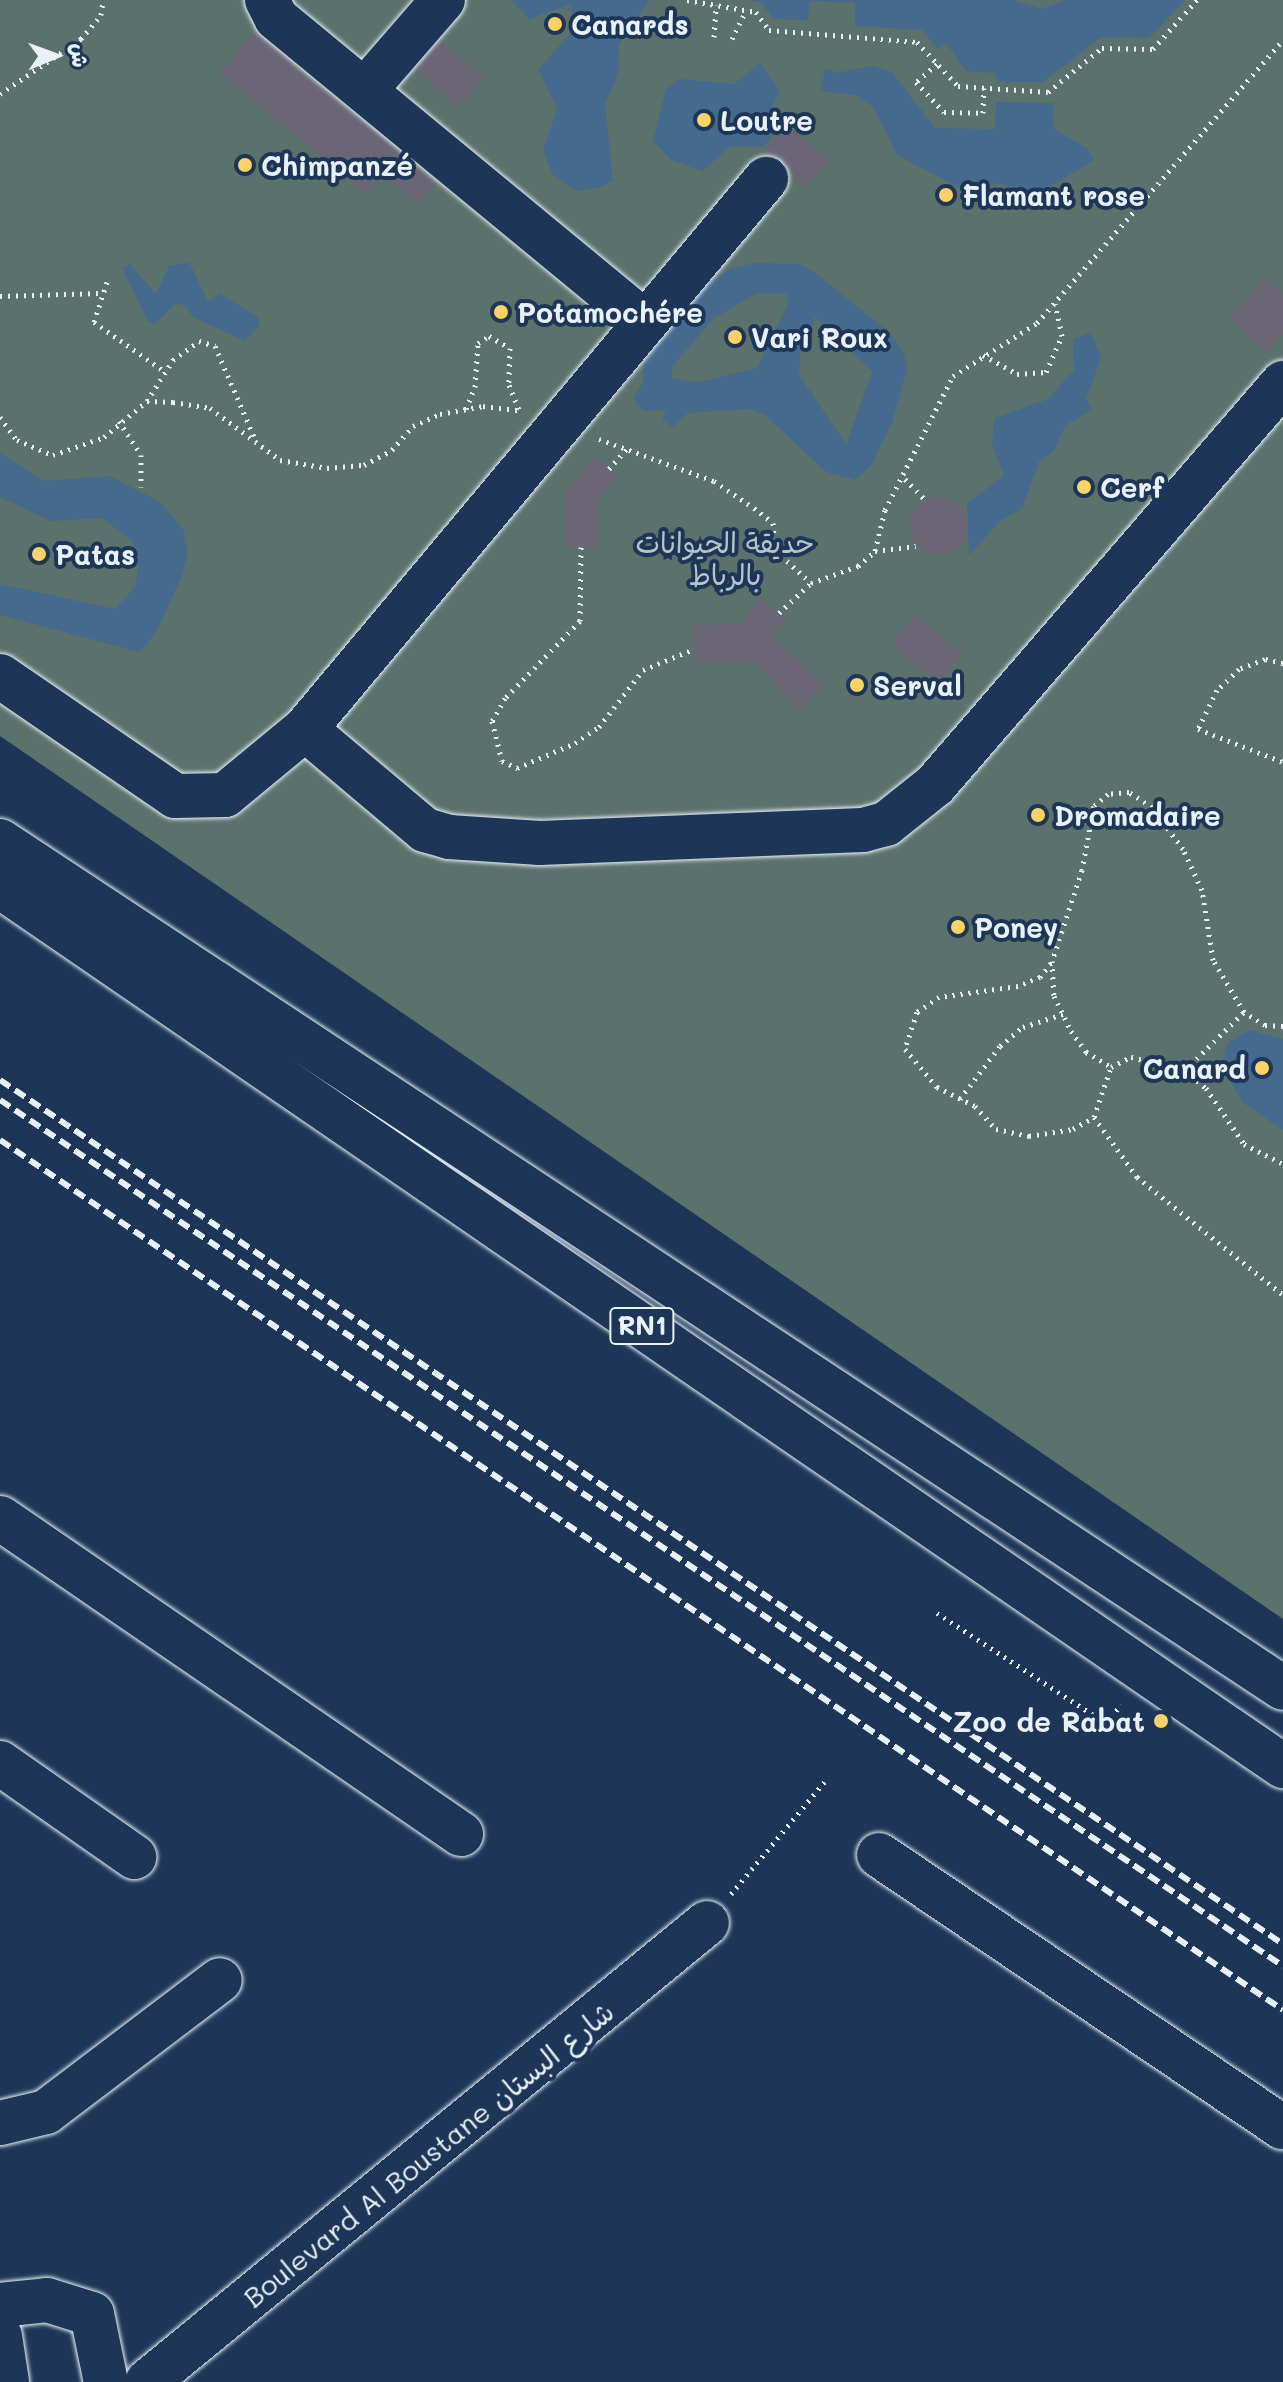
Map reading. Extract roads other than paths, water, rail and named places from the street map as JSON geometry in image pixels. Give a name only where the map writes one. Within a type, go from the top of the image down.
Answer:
[{"type":"main road","points":[[267,0],[276,18],[642,320]]},
{"type":"main road","points":[[365,90],[443,0]]},
{"type":"main road","points":[[0,676],[175,796],[225,795],[305,729],[539,417],[642,320],[766,179]]},
{"type":"main road","points":[[305,729],[425,830],[463,839],[540,843],[771,837],[886,824],[935,785],[1283,383]]},
{"type":"main road","name":"RN1","points":[[0,841],[1283,1688]]},
{"type":"main road","name":"RN1","points":[[0,886],[1283,1766]]},
{"type":"main road","points":[[0,1518],[461,1834]]},
{"type":"main road","points":[[0,1763],[134,1857]]},
{"type":"main road","points":[[879,1855],[1283,2127]]},
{"type":"main road","name":"Boulevard Al Boustane شارع البستان","points":[[147,2382],[707,1923]]},
{"type":"main road","points":[[0,2123],[46,2112],[220,1980]]},
{"type":"main road","points":[[0,2305],[47,2300],[92,2314],[106,2382]]},
{"type":"main road","points":[[0,2336],[7,2382]]},
{"type":"water","points":[[511,0],[649,0],[619,44],[618,75],[605,104],[613,180],[601,187],[576,191],[553,175],[543,150],[557,109],[538,69],[572,32],[572,4],[529,19]]},
{"type":"water","points":[[749,0],[1013,0],[1041,9],[1066,0],[1185,0],[1149,38],[1101,37],[1043,82],[997,82],[995,73],[966,71],[946,43],[938,49],[922,30],[855,26],[855,3],[810,1],[808,20],[773,19],[762,3]]},
{"type":"water","points":[[760,63],[780,92],[771,109],[781,125],[763,147],[730,146],[703,171],[671,160],[653,141],[666,89],[680,79],[734,84]]},
{"type":"water","points":[[872,66],[892,72],[935,128],[995,129],[996,102],[1053,103],[1054,129],[1087,148],[1094,160],[1032,198],[1000,183],[966,191],[898,156],[873,107],[856,95],[821,91],[825,68],[836,73]]},
{"type":"water","points":[[189,262],[208,301],[220,294],[257,316],[260,325],[245,341],[193,317],[185,305],[175,304],[155,324],[148,321],[122,268],[130,264],[156,294],[169,266]]},
{"type":"water","points":[[755,263],[800,264],[890,333],[904,353],[907,370],[892,422],[871,466],[855,480],[826,472],[765,415],[750,409],[688,413],[673,427],[662,420],[666,410],[644,411],[633,398],[643,383],[644,361],[699,290],[729,269]],"holes":[[[786,293],[789,302],[757,368],[696,383],[672,378],[672,367],[714,318],[756,294]],[[815,317],[872,372],[846,444],[799,375],[800,353]]]},
{"type":"water","points":[[1091,332],[1101,358],[1086,399],[1092,409],[1065,426],[1054,451],[1039,461],[1022,509],[1001,520],[969,555],[967,503],[1004,476],[992,444],[994,418],[1048,399],[1074,370],[1073,339]]},
{"type":"water","points":[[0,453],[44,481],[110,476],[160,502],[183,529],[188,553],[182,576],[155,634],[139,652],[0,615],[0,584],[115,609],[136,586],[138,562],[133,542],[102,518],[51,521],[0,497]]},
{"type":"water","points":[[1249,1030],[1283,1039],[1283,1130],[1242,1102],[1222,1066],[1227,1044]]},
{"type":"railway","points":[[0,1080],[1283,1944]]},
{"type":"railway","points":[[0,1100],[1283,1966]]},
{"type":"railway","points":[[0,1140],[1283,2010]]},
{"type":"place","name":"Canards","points":[[555,24]]},
{"type":"place","name":"Loutre","points":[[704,120]]},
{"type":"place","name":"Chimpanzé","points":[[245,165]]},
{"type":"place","name":"Flamant rose","points":[[946,195]]},
{"type":"place","name":"Potamochére","points":[[501,312]]},
{"type":"place","name":"Vari Roux","points":[[735,337]]},
{"type":"place","name":"Cerf","points":[[1084,487]]},
{"type":"place","name":"Patas","points":[[39,554]]},
{"type":"place","name":"Serval","points":[[857,685]]},
{"type":"place","name":"Dromadaire","points":[[1038,815]]},
{"type":"place","name":"Poney","points":[[958,927]]},
{"type":"place","name":"Canard","points":[[1262,1068]]},
{"type":"place","name":"Zoo de Rabat","points":[[1161,1721]]},
{"type":"park label","name":"حديقة الحيوانات بالرباط","points":[[725,558]]}]
